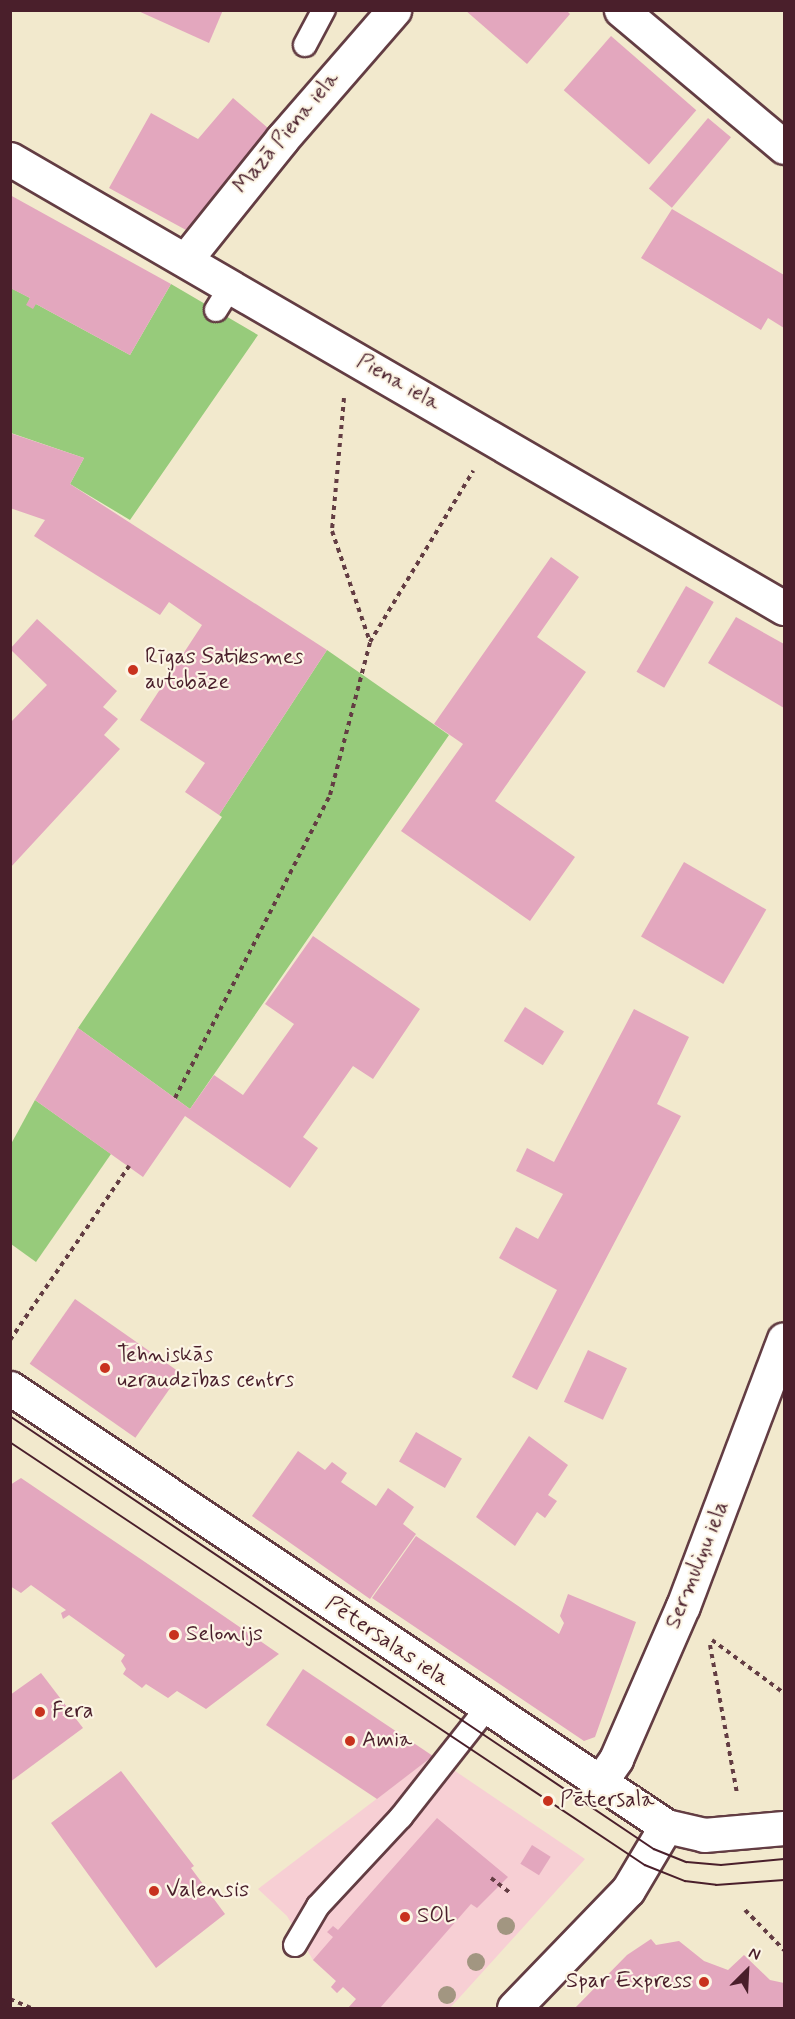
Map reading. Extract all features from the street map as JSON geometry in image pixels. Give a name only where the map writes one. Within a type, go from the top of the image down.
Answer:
[{"type":"street","name":"Mazā Piena iela","points":[[186,259],[274,147],[394,10]]},
{"type":"street","points":[[621,10],[784,147]]},
{"type":"street","name":"Piena iela","points":[[10,159],[186,259],[223,298],[784,608]]},
{"type":"street","name":"Sermuliņu iela","points":[[598,1785],[616,1759],[683,1606],[784,1340]]},
{"type":"street","name":"Pētersalas iela","points":[[10,1388],[598,1785],[666,1826],[704,1835],[784,1828]]},
{"type":"street","points":[[514,2008],[628,1890],[666,1826]]},
{"type":"lane","points":[[305,45],[324,10]]},
{"type":"lane","points":[[295,1945],[318,1906],[400,1817],[486,1709]]},
{"type":"path","points":[[344,396],[332,531],[370,642]]},
{"type":"path","points":[[175,1098],[330,795],[370,642],[478,463]]},
{"type":"path","points":[[10,1340],[129,1166]]},
{"type":"path","points":[[738,1804],[709,1637],[784,1693]]},
{"type":"path","points":[[491,1878],[510,1893]]},
{"type":"path","points":[[745,1910],[784,1950]]},
{"type":"path","points":[[10,1999],[31,2008]]},
{"type":"shaded area","points":[[433,1756],[585,1859],[450,2008],[367,2008],[343,1987],[337,1993],[331,1987],[336,1981],[313,1960],[287,1916],[258,1889]]},
{"type":"green space","points":[[171,284],[258,335],[130,520],[70,484],[84,458],[11,433],[11,288],[30,298],[27,305],[36,304],[130,355]]},
{"type":"green space","points":[[327,650],[449,735],[190,1109],[78,1028],[222,817],[219,815]]},
{"type":"green space","points":[[35,1100],[111,1154],[36,1262],[11,1244],[11,1144]]},
{"type":"building","points":[[136,10],[223,10],[209,43]]},
{"type":"building","points":[[465,10],[566,10],[570,14],[527,64]]},
{"type":"building","points":[[611,36],[696,110],[649,164],[564,90]]},
{"type":"building","points":[[233,98],[269,129],[186,230],[109,188],[151,113],[198,139]]},
{"type":"building","points":[[708,118],[731,137],[672,208],[649,188]]},
{"type":"building","points":[[10,195],[171,284],[130,355],[36,304],[33,309],[26,305],[30,298],[10,288]]},
{"type":"building","points":[[672,209],[784,275],[784,328],[768,318],[761,330],[641,258]]},
{"type":"building","points":[[10,433],[84,458],[70,484],[327,650],[219,815],[185,792],[205,763],[140,720],[202,625],[169,602],[160,615],[34,536],[45,520],[10,508]]},
{"type":"building","points":[[551,557],[579,577],[537,637],[586,672],[495,801],[575,857],[530,921],[401,831],[463,744],[434,724]]},
{"type":"building","points":[[686,586],[714,602],[664,688],[636,672]]},
{"type":"building","points":[[736,617],[784,644],[784,708],[708,663]]},
{"type":"building","points":[[37,619],[117,691],[103,707],[118,719],[104,735],[120,749],[10,868],[10,723],[47,685],[10,649]]},
{"type":"building","points":[[684,862],[766,910],[723,984],[641,936]]},
{"type":"building","points":[[313,936],[420,1009],[373,1079],[353,1066],[303,1137],[318,1148],[290,1188],[185,1116],[143,1177],[35,1100],[78,1028],[190,1109],[214,1075],[243,1095],[294,1024],[265,1004]]},
{"type":"building","points":[[525,1007],[564,1031],[543,1065],[504,1041]]},
{"type":"building","points":[[634,1009],[689,1037],[657,1104],[681,1116],[537,1390],[512,1377],[557,1290],[499,1258],[516,1227],[538,1239],[563,1194],[516,1171],[527,1148],[554,1162]]},
{"type":"building","name":"Tehniskās uzraudzības centrs","points":[[75,1299],[181,1373],[135,1438],[30,1364]]},
{"type":"building","points":[[588,1350],[627,1368],[603,1420],[564,1402]]},
{"type":"building","points":[[416,1432],[462,1458],[445,1488],[399,1461]]},
{"type":"building","points":[[529,1436],[568,1465],[548,1495],[557,1501],[545,1518],[537,1512],[515,1546],[476,1517]]},
{"type":"building","points":[[298,1451],[325,1470],[332,1462],[347,1473],[341,1482],[376,1506],[388,1488],[414,1507],[403,1524],[416,1534],[370,1599],[252,1516]]},
{"type":"building","name":"Selonijs","points":[[21,1478],[279,1654],[206,1709],[177,1691],[168,1698],[146,1684],[142,1688],[123,1674],[126,1669],[121,1661],[125,1655],[69,1615],[63,1619],[61,1613],[66,1610],[31,1585],[21,1593],[10,1586],[10,1485]]},
{"type":"building","points":[[416,1536],[559,1634],[564,1623],[560,1616],[568,1594],[636,1622],[595,1737],[584,1741],[372,1598]]},
{"type":"building","name":"Amia","points":[[303,1669],[433,1756],[377,1799],[266,1725]]},
{"type":"building","name":"Fera","points":[[41,1673],[83,1728],[10,1782],[10,1695]]},
{"type":"building","name":"Valensis","points":[[121,1771],[194,1866],[191,1868],[225,1914],[156,1968],[51,1823]]},
{"type":"building","name":"SOL","points":[[437,1818],[508,1877],[477,1908],[471,1904],[380,2008],[348,2008],[356,1999],[343,1987],[337,1993],[331,1987],[336,1981],[313,1960],[333,1937],[327,1932],[333,1926],[338,1930]]},
{"type":"building","points":[[532,1845],[551,1857],[539,1875],[520,1864]]},
{"type":"building","points":[[651,1939],[656,1945],[679,1941],[704,1961],[728,1970],[744,1955],[770,1980],[784,1983],[784,2008],[575,2008],[627,1955]]},
{"type":"tram line","points":[[10,1416],[654,1849],[687,1862],[721,1865],[784,1859]]},
{"type":"tram line","points":[[10,1442],[645,1865],[685,1881],[716,1885],[784,1880]]},
{"type":"place","name":"Rīgas Satiksmes autobāze","points":[[133,670]]},
{"type":"place","name":"Tehniskās uzraudzības centrs","points":[[105,1368]]},
{"type":"place","name":"Selonijs","points":[[174,1635]]},
{"type":"place","name":"Fera","points":[[40,1712]]},
{"type":"place","name":"Amia","points":[[350,1741]]},
{"type":"place","name":"Pētersala","points":[[548,1801]]},
{"type":"place","name":"Valensis","points":[[154,1891]]},
{"type":"place","name":"SOL","points":[[405,1917]]},
{"type":"place","name":"Spar Express","points":[[704,1982]]}]
